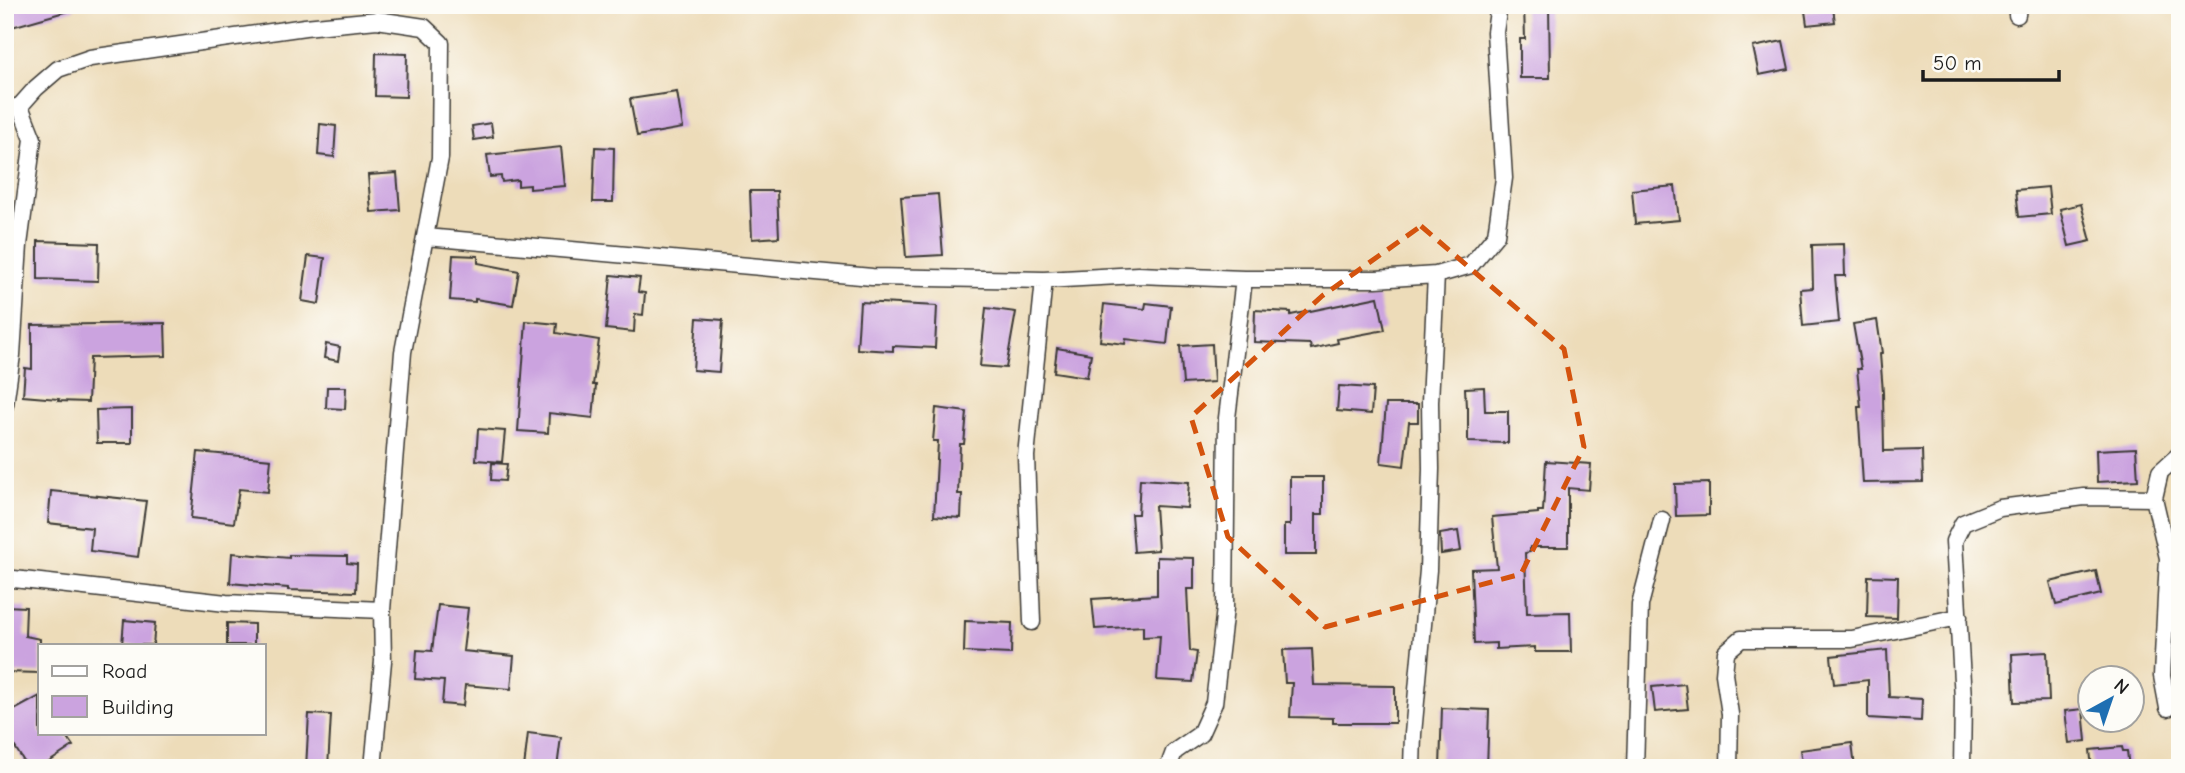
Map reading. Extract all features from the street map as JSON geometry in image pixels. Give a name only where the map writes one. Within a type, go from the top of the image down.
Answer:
[{"type":"street","points":[[426,237],[872,277],[1044,280],[1138,275],[1244,279],[1376,279],[1436,275],[1471,265],[1496,236],[1504,178],[1495,32],[1499,5]]},
{"type":"street","points":[[5,405],[19,245],[33,139],[13,108],[58,69],[90,58],[305,27],[377,20],[424,27],[441,43],[440,158],[403,352],[382,610],[383,662],[373,768]]},
{"type":"street","points":[[1412,768],[1428,570],[1430,402],[1436,275]]},
{"type":"street","points":[[1168,768],[1174,751],[1200,734],[1214,703],[1225,608],[1227,418],[1244,279]]},
{"type":"street","points":[[1032,622],[1026,456],[1044,280]]},
{"type":"street","points":[[2168,708],[2162,676],[2168,558],[2154,498],[2160,472],[2180,454]]},
{"type":"street","points":[[1962,768],[1964,699],[1954,541],[1963,523],[2000,509],[2084,497],[2154,498]]},
{"type":"street","points":[[1635,768],[1640,605],[1662,520]]},
{"type":"street","points":[[5,578],[226,603],[382,610]]},
{"type":"street","points":[[1729,768],[1730,713],[1724,674],[1726,652],[1741,639],[1852,639],[1959,617]]},
{"type":"highlighted area","points":[[1421,226],[1564,349],[1584,447],[1521,574],[1325,627],[1228,537],[1191,417],[1322,296]]},
{"type":"building","points":[[13,5],[74,5],[75,9],[5,29],[5,8]]},
{"type":"building","points":[[1524,5],[1549,5],[1550,78],[1520,78],[1520,39],[1525,39]]},
{"type":"building","points":[[1833,8],[1835,22],[1807,25],[1805,11]]},
{"type":"building","points":[[1783,41],[1789,69],[1759,75],[1753,47]]},
{"type":"building","points":[[376,53],[407,54],[406,97],[375,96]]},
{"type":"building","points":[[677,92],[683,128],[637,136],[630,99]]},
{"type":"building","points":[[491,123],[493,137],[474,140],[472,126]]},
{"type":"building","points":[[320,124],[336,126],[334,157],[318,155]]},
{"type":"building","points":[[561,147],[565,186],[530,189],[530,185],[518,186],[518,180],[502,182],[501,176],[490,177],[487,155]]},
{"type":"building","points":[[595,147],[614,148],[613,202],[593,202]]},
{"type":"building","points":[[397,173],[400,210],[371,212],[368,175]]},
{"type":"building","points":[[1675,186],[1679,220],[1635,224],[1632,190]]},
{"type":"building","points":[[2048,187],[2051,214],[2019,217],[2016,190]]},
{"type":"building","points":[[750,191],[777,191],[779,237],[752,239]]},
{"type":"building","points":[[938,194],[943,255],[906,257],[901,197]]},
{"type":"building","points":[[2081,204],[2091,241],[2069,246],[2060,209]]},
{"type":"building","points":[[38,241],[99,243],[98,281],[38,279]]},
{"type":"building","points":[[1844,244],[1845,276],[1835,276],[1839,322],[1803,326],[1800,289],[1813,288],[1812,245]]},
{"type":"building","points":[[453,255],[478,256],[478,263],[519,271],[513,305],[475,299],[475,302],[450,300]]},
{"type":"building","points":[[308,256],[325,258],[319,304],[302,301]]},
{"type":"building","points":[[611,275],[640,278],[638,292],[645,293],[643,315],[635,314],[634,332],[606,329]]},
{"type":"building","points":[[1378,297],[1385,330],[1337,339],[1338,343],[1311,349],[1310,344],[1254,342],[1255,310],[1291,312],[1291,315]]},
{"type":"building","points":[[860,302],[937,306],[935,348],[893,346],[893,351],[857,349]]},
{"type":"building","points":[[1146,303],[1171,306],[1167,344],[1126,339],[1125,344],[1100,341],[1104,304],[1145,309]]},
{"type":"building","points":[[986,308],[1016,312],[1006,368],[980,366]]},
{"type":"building","points":[[697,318],[723,320],[719,372],[693,370]]},
{"type":"building","points":[[1877,320],[1882,353],[1884,451],[1922,450],[1923,482],[1863,483],[1857,369],[1861,369],[1853,324]]},
{"type":"building","points":[[526,321],[557,324],[556,333],[599,340],[593,385],[596,385],[593,418],[549,413],[548,433],[518,431]]},
{"type":"building","points":[[165,323],[166,356],[90,358],[88,402],[23,396],[25,368],[32,369],[32,325]]},
{"type":"building","points":[[326,344],[340,347],[338,361],[324,358]]},
{"type":"building","points":[[1212,344],[1214,382],[1183,384],[1180,346]]},
{"type":"building","points":[[1057,348],[1091,354],[1087,377],[1054,372]]},
{"type":"building","points":[[1339,386],[1373,388],[1371,414],[1337,411]]},
{"type":"building","points":[[327,387],[346,387],[345,409],[326,408]]},
{"type":"building","points":[[1484,387],[1485,411],[1508,411],[1508,443],[1468,442],[1465,388]]},
{"type":"building","points":[[1386,404],[1418,404],[1418,422],[1409,422],[1404,466],[1381,463]]},
{"type":"building","points":[[936,408],[967,412],[964,444],[960,444],[958,494],[962,494],[961,518],[934,516],[938,441],[933,441]]},
{"type":"building","points":[[132,409],[132,443],[97,443],[96,410]]},
{"type":"building","points":[[478,429],[505,431],[502,462],[476,460]]},
{"type":"building","points":[[2136,448],[2138,480],[2097,482],[2096,450]]},
{"type":"building","points":[[198,452],[271,459],[268,492],[239,489],[234,523],[191,518]]},
{"type":"building","points":[[1546,461],[1591,464],[1589,490],[1568,488],[1568,547],[1530,547],[1530,552],[1525,553],[1527,613],[1570,612],[1571,652],[1535,652],[1535,647],[1496,649],[1496,643],[1474,644],[1471,569],[1497,568],[1492,517],[1543,511]]},
{"type":"building","points":[[492,463],[507,464],[505,481],[491,480]]},
{"type":"building","points":[[1290,477],[1323,477],[1323,514],[1316,514],[1316,555],[1284,555],[1284,525],[1290,525]]},
{"type":"building","points":[[1140,479],[1189,482],[1187,508],[1155,506],[1158,550],[1134,552],[1131,514],[1138,514]]},
{"type":"building","points":[[1709,483],[1709,515],[1676,516],[1675,484]]},
{"type":"building","points":[[51,491],[146,501],[138,557],[90,551],[92,528],[48,523]]},
{"type":"building","points":[[1458,531],[1461,551],[1441,554],[1440,534]]},
{"type":"building","points":[[232,553],[289,558],[289,555],[347,556],[347,563],[357,564],[356,592],[288,590],[230,583]]},
{"type":"building","points":[[1157,557],[1194,558],[1194,589],[1187,589],[1190,651],[1197,652],[1193,682],[1157,680],[1160,636],[1143,637],[1143,626],[1095,629],[1092,599],[1157,595]]},
{"type":"building","points":[[2096,571],[2101,594],[2056,605],[2050,582]]},
{"type":"building","points":[[1868,576],[1898,577],[1897,618],[1867,617]]},
{"type":"building","points":[[438,605],[468,608],[463,651],[514,656],[511,689],[465,685],[463,706],[442,704],[444,681],[415,679],[417,650],[432,651]]},
{"type":"building","points":[[5,606],[26,607],[25,636],[40,639],[38,673],[5,672]]},
{"type":"building","points":[[124,620],[155,623],[153,644],[122,644]]},
{"type":"building","points":[[965,621],[1012,623],[1011,654],[964,652]]},
{"type":"building","points":[[227,623],[254,624],[254,644],[227,644]]},
{"type":"building","points":[[1312,649],[1314,685],[1395,686],[1395,723],[1333,723],[1333,718],[1290,717],[1292,683],[1285,683],[1283,650]]},
{"type":"building","points":[[1887,650],[1889,697],[1922,699],[1921,721],[1868,718],[1868,680],[1834,684],[1831,656]]},
{"type":"building","points":[[2047,652],[2049,701],[2014,702],[2012,654]]},
{"type":"building","points":[[1685,684],[1688,709],[1655,712],[1652,687]]},
{"type":"building","points":[[38,697],[38,734],[65,734],[73,746],[40,768],[28,768],[13,744],[5,748],[5,715]]},
{"type":"building","points":[[1442,708],[1489,710],[1487,768],[1440,768]]},
{"type":"building","points":[[2076,710],[2076,734],[2085,734],[2086,741],[2069,743],[2065,711]]},
{"type":"building","points":[[309,714],[331,715],[328,768],[306,768]]},
{"type":"building","points":[[528,733],[561,737],[557,768],[524,768]]},
{"type":"building","points":[[1852,743],[1855,768],[1803,768],[1800,750]]},
{"type":"building","points":[[2122,747],[2123,751],[2127,751],[2129,768],[2092,768],[2090,750]]}]
